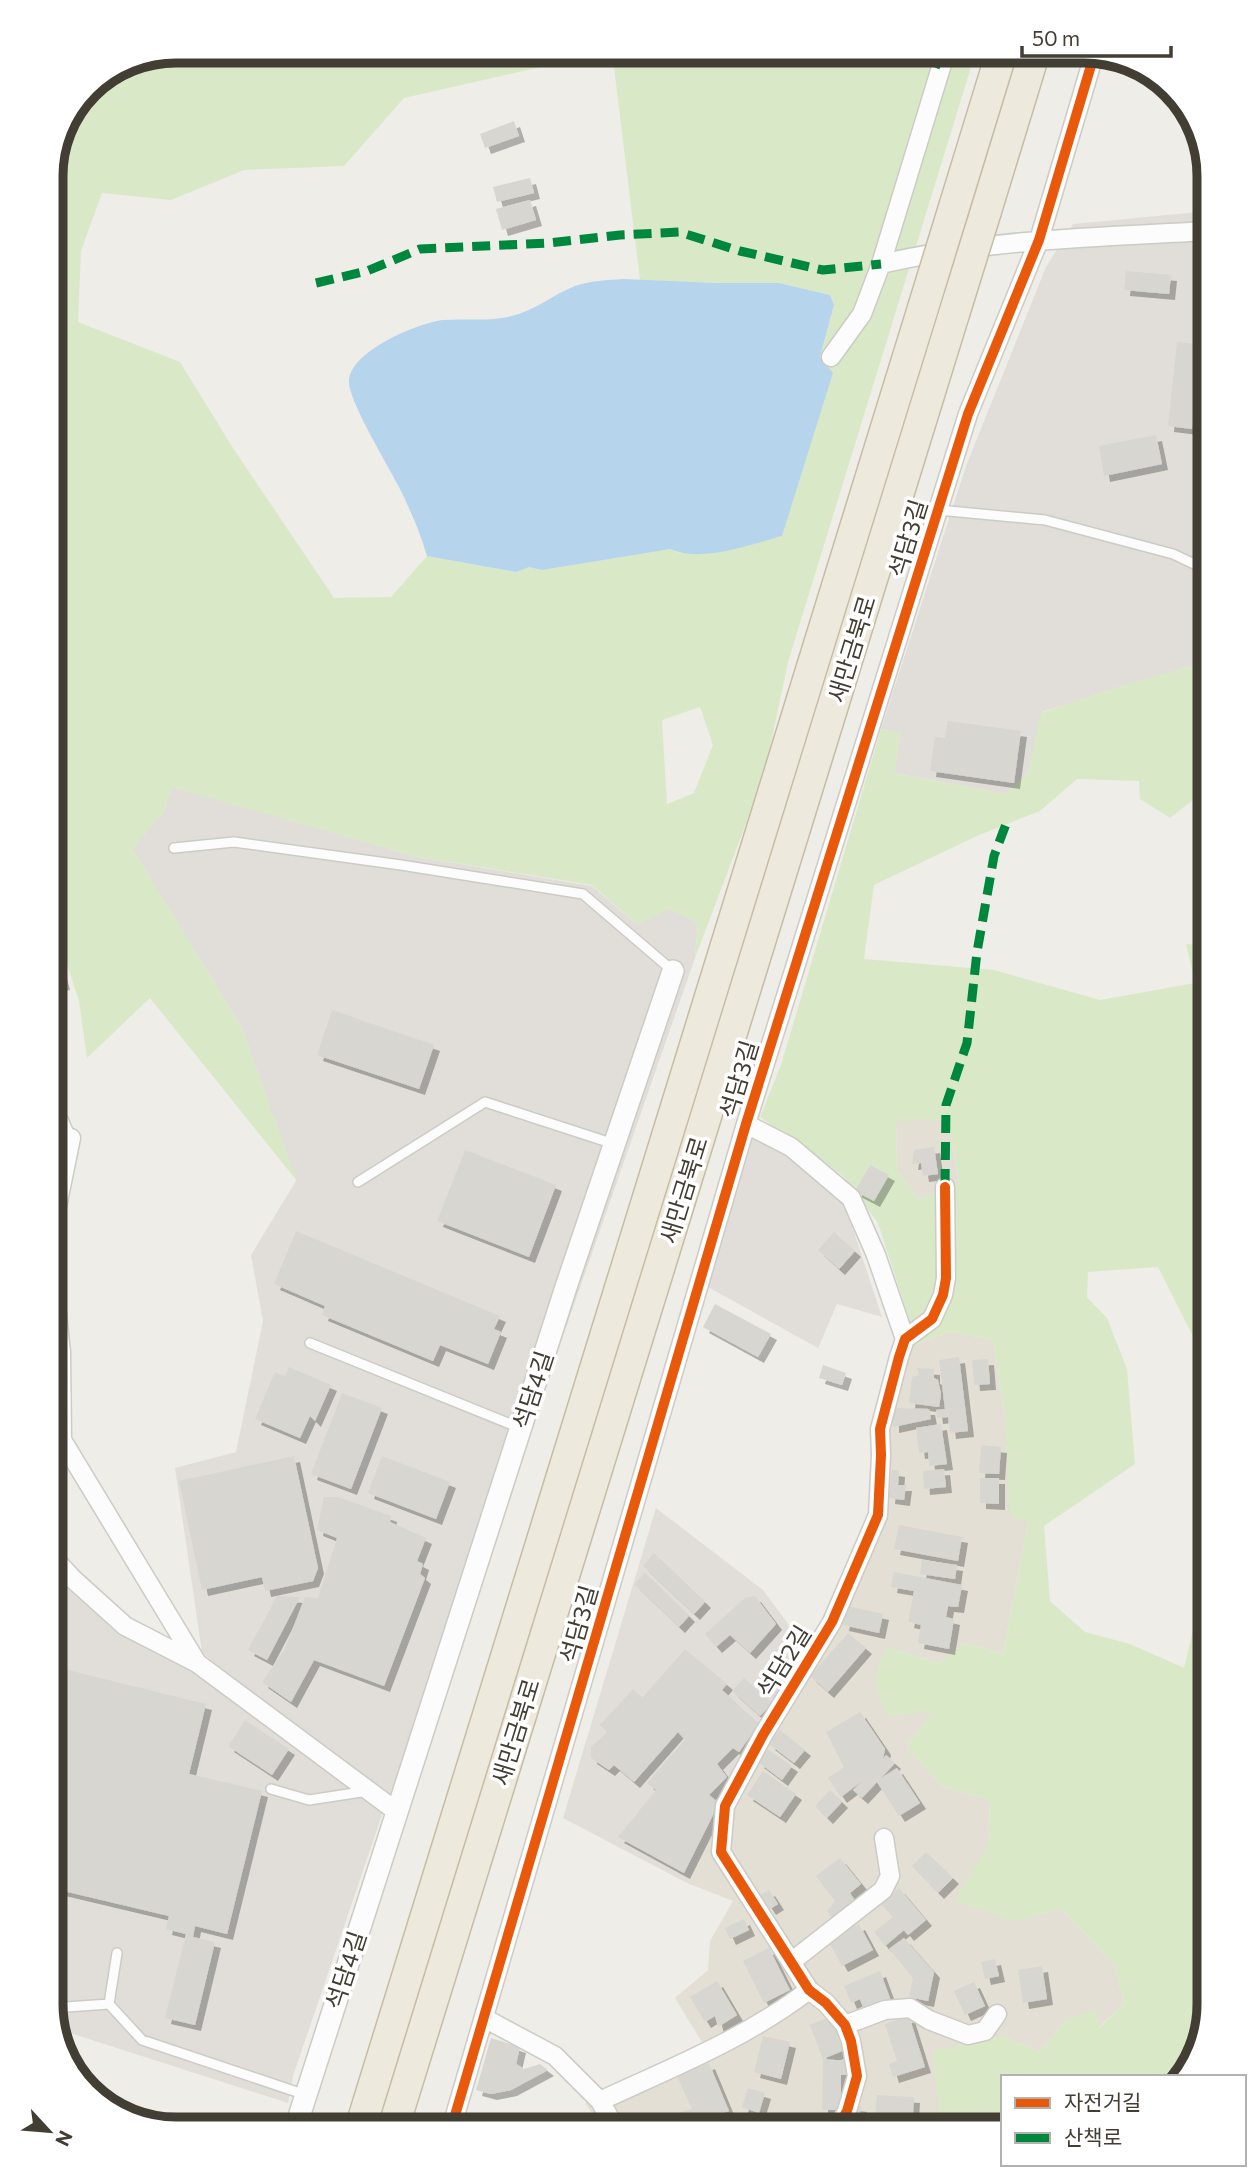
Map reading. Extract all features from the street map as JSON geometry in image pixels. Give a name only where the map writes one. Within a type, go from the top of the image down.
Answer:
[{"type":"highway","name":"새만금북로","points":[[364,2117],[998,63]]},
{"type":"highway","name":"새만금북로","points":[[397,2117],[1031,63]]},
{"type":"street","points":[[831,357],[862,314],[881,264],[942,63]]},
{"type":"street","name":"석담3길","points":[[455,2117],[746,1124],[968,414],[1039,240],[1092,63]]},
{"type":"street","points":[[881,264],[914,256],[1016,242],[1197,232]]},
{"type":"street","name":"석담4길","points":[[299,2117],[520,1428],[673,971]]},
{"type":"street","points":[[746,1124],[791,1147],[851,1198],[876,1255],[905,1339],[932,1319],[943,1295],[946,1278],[945,1187]]},
{"type":"street","points":[[63,1177],[71,1138]]},
{"type":"street","name":"석담2길","points":[[844,2117],[857,2076],[845,2025],[826,2003],[809,1990],[721,1852],[725,1806],[762,1735],[832,1622],[878,1515],[880,1429],[905,1339]]},
{"type":"street","points":[[63,1453],[197,1663]]},
{"type":"street","points":[[63,1568],[125,1626],[197,1663],[396,1811]]},
{"type":"street","points":[[791,1962],[883,1890],[890,1876],[884,1838]]},
{"type":"street","points":[[600,2102],[720,2044],[781,2011],[809,1990]]},
{"type":"street","points":[[845,2025],[885,2010],[910,2008],[929,2020],[968,2035],[985,2031],[997,2014]]},
{"type":"street","points":[[484,2018],[555,2056],[600,2102],[609,2117]]},
{"type":"lane","points":[[938,510],[1045,520],[1173,554],[1197,565]]},
{"type":"lane","points":[[174,848],[234,842],[583,894],[673,971]]},
{"type":"lane","points":[[358,1182],[485,1102],[614,1144]]},
{"type":"lane","points":[[63,1119],[71,1138]]},
{"type":"lane","points":[[310,1343],[520,1428]]},
{"type":"lane","points":[[63,1580],[74,1580]]},
{"type":"lane","points":[[271,1789],[309,1800],[369,1791]]},
{"type":"lane","points":[[109,2004],[117,1953]]},
{"type":"lane","points":[[109,2004],[142,2040],[306,2095]]},
{"type":"lane","points":[[63,2007],[109,2004]]},
{"type":"shaded area","points":[[1197,212],[1197,666],[1042,712],[1028,773],[1006,794],[894,773],[901,734],[881,729],[966,466],[1046,267],[1073,224]]},
{"type":"shaded area","points":[[172,786],[418,857],[592,886],[637,925],[668,908],[698,923],[695,958],[544,1391],[382,1815],[293,2076],[288,2103],[70,2033],[68,2038],[65,2026],[63,1555],[132,1618],[197,1663],[365,1801],[202,1652],[175,1468],[236,1452],[263,1321],[251,1255],[296,1181],[242,1028],[132,849],[163,812]]},
{"type":"shaded area","points":[[948,1119],[959,1183],[919,1198],[897,1171],[896,1120]]},
{"type":"shaded area","points":[[753,1138],[773,1144],[845,1205],[882,1317],[837,1304],[818,1348],[708,1287]]},
{"type":"shaded area","points":[[951,1332],[993,1340],[1005,1420],[1028,1522],[1003,1654],[965,1642],[939,1663],[886,1647],[934,1712],[906,1746],[942,1786],[990,1800],[988,1845],[1016,1921],[1061,1909],[1115,1966],[1124,2004],[1098,2028],[1065,2020],[1040,2052],[1003,2036],[939,2110],[943,2117],[595,2117],[585,2103],[702,2042],[675,1998],[708,1970],[710,1941],[733,1901],[687,1883],[707,1841],[734,1797],[886,1511],[886,1427],[910,1346]]},
{"type":"shaded area","points":[[656,1508],[763,1590],[789,1625],[814,1640],[776,1697],[687,1883],[563,1818]]},
{"type":"green space","points":[[176,63],[559,63],[404,98],[344,166],[244,170],[171,200],[102,193],[81,251],[78,322],[180,362],[231,445],[334,598],[391,597],[427,556],[516,572],[529,566],[542,570],[650,551],[670,549],[680,553],[746,545],[782,536],[834,305],[830,295],[779,283],[640,280],[613,63],[972,63],[788,662],[764,776],[695,958],[698,923],[668,909],[637,925],[592,885],[418,857],[172,787],[163,812],[133,849],[242,1028],[297,1181],[150,998],[87,1058],[79,1001],[63,952],[63,605],[66,595],[63,592],[63,169],[72,133],[82,113],[96,96],[113,82],[154,65]],"holes":[[[700,707],[713,745],[694,793],[667,804],[662,720]]]},
{"type":"green space","points":[[1197,666],[1197,797],[1170,818],[1140,799],[1139,781],[1077,779],[1040,811],[979,835],[874,885],[864,959],[994,970],[1100,1000],[1195,983],[1186,944],[1197,945],[1197,1344],[1158,1267],[1088,1272],[1087,1297],[1107,1318],[1127,1369],[1135,1464],[1044,1526],[1050,1601],[1085,1632],[1130,1644],[1184,1668],[1197,1614],[1197,2004],[1193,2033],[1182,2060],[1172,2075],[1001,2075],[1001,2117],[943,2117],[939,2110],[932,2051],[1003,2036],[1040,2052],[1065,2020],[1096,2010],[1099,2028],[1124,2004],[1115,1966],[1061,1909],[1016,1921],[955,1901],[988,1845],[990,1800],[942,1786],[906,1746],[933,1712],[887,1716],[874,1682],[886,1647],[939,1663],[965,1642],[1003,1654],[1028,1522],[1010,1517],[1005,1420],[993,1340],[951,1332],[910,1346],[910,1322],[878,1223],[842,1175],[760,1117],[781,1065],[881,729],[901,734],[894,773],[1006,794],[1028,773],[1041,713],[1104,691]],"holes":[[[948,1119],[959,1183],[919,1198],[897,1171],[896,1121]]]},
{"type":"water","points":[[623,279],[779,283],[830,295],[834,305],[820,357],[833,373],[782,536],[710,553],[682,553],[670,549],[542,570],[529,567],[516,572],[427,556],[407,504],[350,390],[352,370],[361,359],[387,340],[432,322],[504,318],[528,310],[575,286]]},
{"type":"building","points":[[514,121],[519,136],[485,148],[480,134]]},
{"type":"building","points":[[530,178],[534,193],[497,202],[493,187]]},
{"type":"building","points":[[530,200],[536,220],[502,230],[496,209]]},
{"type":"building","points":[[1195,262],[1197,262],[1197,292],[1193,291]]},
{"type":"building","points":[[1126,271],[1171,275],[1169,294],[1124,290]]},
{"type":"building","points":[[1177,342],[1197,344],[1197,387],[1192,429],[1168,426]]},
{"type":"building","points":[[1156,435],[1162,464],[1104,476],[1099,446]]},
{"type":"building","points":[[948,721],[1021,731],[1014,783],[930,771],[935,737],[945,738]]},
{"type":"building","points":[[332,1010],[434,1045],[419,1089],[317,1055]]},
{"type":"building","points":[[934,1147],[938,1174],[923,1176],[921,1163],[912,1164],[914,1150]]},
{"type":"building","points":[[465,1150],[556,1185],[529,1257],[437,1221]]},
{"type":"building","points":[[870,1165],[889,1175],[874,1201],[855,1191]]},
{"type":"building","points":[[296,1231],[500,1316],[494,1329],[501,1332],[488,1364],[440,1345],[433,1361],[322,1315],[325,1306],[274,1284]]},
{"type":"building","points":[[834,1232],[855,1251],[839,1269],[818,1250]]},
{"type":"building","points":[[715,1304],[771,1334],[758,1357],[703,1327]]},
{"type":"building","points":[[959,1357],[968,1431],[950,1433],[948,1417],[937,1418],[936,1410],[945,1409],[939,1360]]},
{"type":"building","points":[[988,1359],[990,1384],[974,1385],[972,1360]]},
{"type":"building","points":[[823,1365],[846,1373],[842,1385],[819,1378]]},
{"type":"building","points":[[289,1367],[331,1385],[315,1421],[310,1416],[300,1438],[255,1419],[275,1372],[285,1376]]},
{"type":"building","points":[[917,1368],[934,1369],[934,1378],[938,1380],[941,1394],[939,1407],[909,1403],[912,1377],[919,1375]]},
{"type":"building","points":[[342,1393],[382,1408],[351,1489],[311,1474]]},
{"type":"building","points":[[893,1408],[929,1409],[931,1419],[893,1427]]},
{"type":"building","points":[[941,1424],[947,1464],[929,1466],[928,1452],[919,1453],[916,1428]]},
{"type":"building","points":[[981,1445],[1001,1447],[999,1474],[979,1473]]},
{"type":"building","points":[[294,1456],[318,1568],[313,1581],[265,1591],[262,1577],[202,1590],[179,1481]]},
{"type":"building","points":[[382,1456],[450,1482],[436,1519],[368,1493]]},
{"type":"building","points":[[944,1469],[946,1487],[924,1489],[923,1471]]},
{"type":"building","points":[[892,1470],[899,1471],[898,1485],[906,1485],[904,1500],[889,1498]]},
{"type":"building","points":[[980,1478],[999,1478],[999,1504],[980,1503]]},
{"type":"building","points":[[324,1497],[338,1497],[391,1516],[390,1522],[426,1538],[417,1561],[423,1564],[420,1574],[425,1578],[384,1686],[314,1660],[291,1702],[262,1682],[285,1649],[305,1597],[318,1598],[337,1538],[317,1530]]},
{"type":"building","points":[[899,1525],[962,1537],[958,1561],[894,1549]]},
{"type":"building","points":[[654,1553],[705,1602],[694,1614],[643,1566]]},
{"type":"building","points":[[922,1560],[957,1565],[955,1579],[920,1574]]},
{"type":"building","points":[[894,1572],[962,1585],[958,1607],[948,1606],[946,1617],[954,1619],[949,1649],[918,1643],[921,1625],[908,1622],[914,1591],[891,1587]]},
{"type":"building","points":[[645,1573],[689,1616],[679,1627],[634,1584]]},
{"type":"building","points":[[277,1596],[300,1597],[267,1660],[248,1650]]},
{"type":"building","points":[[755,1596],[776,1624],[750,1653],[730,1635],[716,1647],[705,1634],[745,1598]]},
{"type":"building","points":[[847,1606],[883,1614],[879,1633],[843,1625]]},
{"type":"building","points":[[848,1633],[866,1648],[828,1692],[810,1676]]},
{"type":"building","points":[[685,1649],[727,1684],[722,1690],[759,1724],[739,1752],[733,1748],[717,1764],[727,1777],[709,1795],[719,1803],[684,1873],[618,1837],[656,1790],[647,1783],[685,1740],[678,1732],[634,1782],[614,1765],[609,1770],[591,1758],[591,1747],[607,1732],[600,1725],[633,1689],[642,1698]]},
{"type":"building","points":[[63,1669],[206,1704],[189,1774],[262,1791],[227,1934],[195,1926],[193,1937],[215,1942],[195,2025],[165,2018],[186,1934],[166,1929],[169,1916],[63,1891]]},
{"type":"building","points":[[744,1678],[772,1703],[760,1716],[732,1691]]},
{"type":"building","points":[[860,1712],[885,1749],[883,1759],[886,1755],[895,1763],[881,1778],[897,1768],[920,1803],[899,1816],[877,1782],[862,1798],[853,1790],[862,1781],[841,1797],[828,1778],[844,1767],[826,1732]]},
{"type":"building","points":[[245,1720],[289,1749],[272,1775],[228,1746]]},
{"type":"building","points":[[780,1730],[805,1750],[794,1763],[769,1744]]},
{"type":"building","points":[[767,1749],[792,1766],[782,1780],[758,1762]]},
{"type":"building","points":[[763,1771],[796,1794],[780,1817],[747,1795]]},
{"type":"building","points":[[830,1790],[842,1802],[827,1818],[815,1806]]},
{"type":"building","points":[[926,1852],[953,1878],[938,1893],[912,1866]]},
{"type":"building","points":[[840,1858],[861,1884],[850,1893],[856,1902],[833,1920],[827,1911],[835,1901],[816,1876]]},
{"type":"building","points":[[899,1888],[926,1920],[908,1935],[904,1930],[885,1946],[874,1932],[893,1917],[881,1904]]},
{"type":"building","points":[[769,1890],[778,1904],[770,1909],[761,1895]]},
{"type":"building","points":[[744,1919],[749,1930],[730,1939],[725,1928]]},
{"type":"building","points":[[859,1924],[873,1950],[842,1966],[828,1940]]},
{"type":"building","points":[[904,1938],[934,1972],[928,2001],[909,1997],[913,1978],[889,1949]]},
{"type":"building","points":[[769,1948],[790,1990],[764,2003],[743,1961]]},
{"type":"building","points":[[995,1959],[999,1976],[985,1979],[981,1962]]},
{"type":"building","points":[[1042,1966],[1047,1999],[1023,2003],[1018,1970]]},
{"type":"building","points":[[880,1971],[891,2001],[865,2012],[860,1999],[851,2003],[844,1986]]},
{"type":"building","points":[[717,1981],[737,2015],[718,2027],[715,2016],[705,2022],[690,1997]]},
{"type":"building","points":[[974,1982],[985,2006],[965,2015],[954,1991]]},
{"type":"building","points":[[834,2015],[847,2049],[823,2059],[810,2025]]},
{"type":"building","points":[[909,2016],[925,2067],[893,2077],[889,2064],[897,2061],[885,2024]]},
{"type":"building","points":[[763,2036],[790,2042],[781,2079],[754,2072]]},
{"type":"building","points":[[491,2038],[520,2047],[516,2064],[524,2069],[540,2064],[548,2070],[511,2090],[491,2094],[476,2090]]},
{"type":"building","points":[[823,2059],[847,2061],[848,2075],[841,2075],[841,2110],[822,2110]]},
{"type":"building","points":[[709,2063],[729,2111],[712,2117],[665,2117],[692,2109],[677,2076]]},
{"type":"building","points":[[748,2088],[765,2093],[759,2113],[742,2107]]},
{"type":"building","points":[[877,2095],[914,2097],[913,2117],[875,2117]]},
{"type":"building","points":[[853,2105],[861,2106],[860,2117],[852,2117]]},
{"type":"marked path","points":[[936,63],[941,65]]},
{"type":"marked path","points":[[316,283],[367,271],[420,249],[548,243],[679,232],[740,251],[823,270],[881,264]]},
{"type":"marked path","points":[[945,1187],[946,1105],[967,1043],[977,952],[994,856],[1006,824]]},
{"type":"cycle path","points":[[455,2117],[746,1124],[968,414],[1039,240],[1092,63]]},
{"type":"cycle path","points":[[844,2117],[857,2076],[851,2041],[845,2025],[826,2003],[809,1990],[721,1852],[725,1806],[763,1735],[832,1622],[878,1515],[880,1429],[899,1357],[905,1339],[932,1319],[943,1295],[946,1278],[945,1187]]}]
